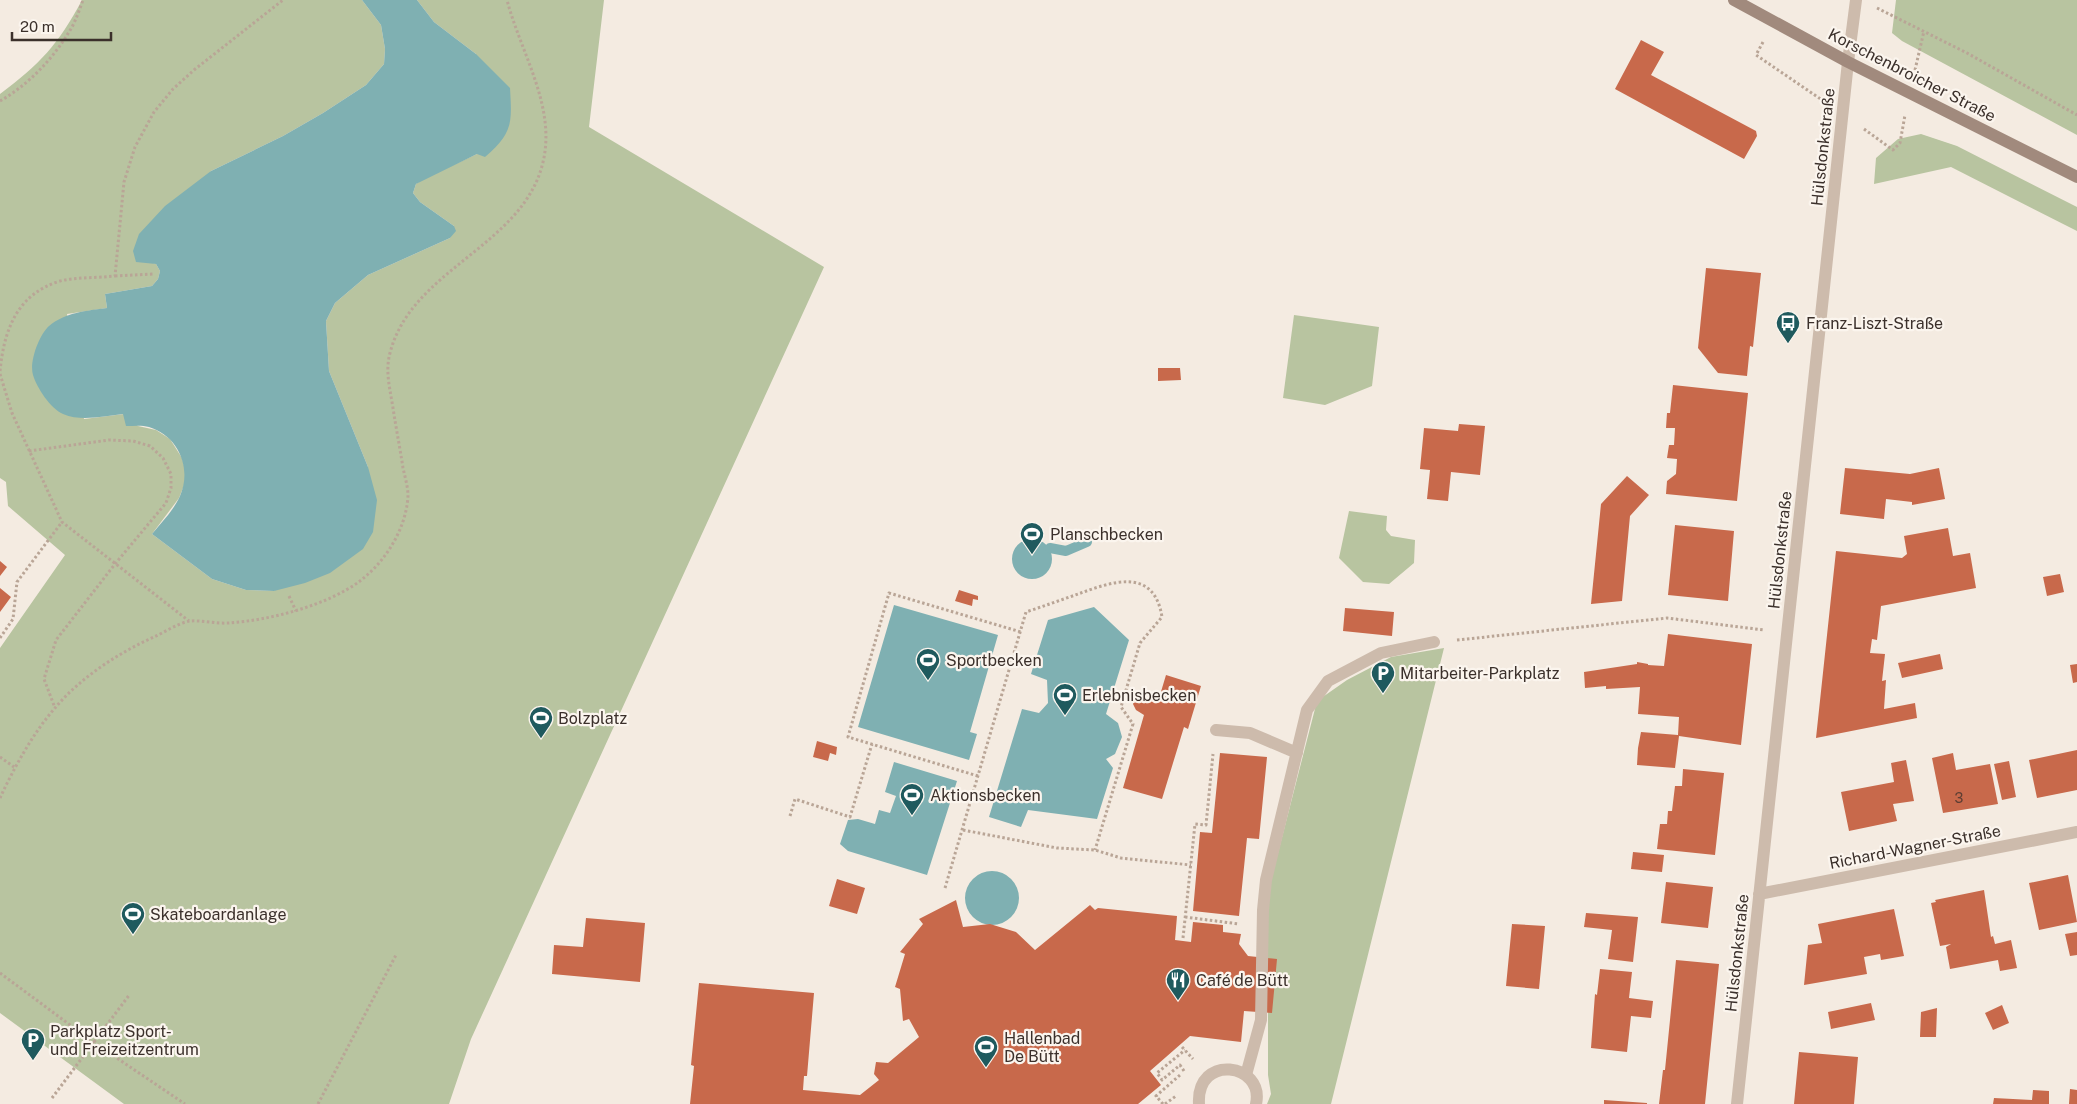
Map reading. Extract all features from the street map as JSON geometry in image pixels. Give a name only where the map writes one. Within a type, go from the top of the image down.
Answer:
[{"type":"main road","name":"Korschenbroicher Straße","points":[[1734,0],[1848,62],[2077,177]]},
{"type":"street","name":"Hülsdonkstraße","points":[[1737,1104],[1856,0]]},
{"type":"street","points":[[1246,1075],[1261,1020],[1262,926],[1266,880],[1307,710],[1328,681],[1381,653],[1434,642]]},
{"type":"street","points":[[1216,730],[1250,733],[1297,752]]},
{"type":"street","name":"Richard-Wagner-Straße","points":[[1759,894],[2077,832]]},
{"type":"street","points":[[1198,1104],[1199,1091],[1204,1080],[1212,1072],[1224,1069],[1235,1069],[1246,1075],[1256,1090],[1256,1104]]},
{"type":"path","points":[[0,101],[12,94],[48,62],[70,31],[83,0]]},
{"type":"path","points":[[114,276],[124,182],[135,147],[154,112],[173,88],[283,0]]},
{"type":"path","points":[[0,798],[14,767],[55,708],[88,676],[139,644],[189,622],[226,623],[262,619],[296,611],[329,598],[360,581],[388,553],[402,524],[408,494],[387,375],[389,354],[398,329],[414,305],[512,218],[530,194],[542,168],[547,138],[542,103],[507,0]]},
{"type":"path","points":[[1870,4],[1967,53],[2077,115]]},
{"type":"path","points":[[154,274],[61,281],[37,291],[19,309],[8,327],[2,350],[0,373],[12,413],[62,522],[189,622]]},
{"type":"path","points":[[29,451],[109,440],[133,441],[150,446],[163,458],[171,474],[171,488],[166,502],[56,640],[44,679],[55,708]]},
{"type":"path","points":[[0,638],[13,619],[17,582],[62,522]]},
{"type":"path","points":[[945,888],[1026,612],[1112,582],[1129,581],[1144,586],[1151,593],[1160,608],[1162,617],[1140,642],[1121,707],[1132,724],[1095,850]]},
{"type":"path","points":[[978,776],[848,737],[889,593],[1021,632]]},
{"type":"path","points":[[290,596],[296,611]]},
{"type":"path","points":[[1434,642],[1667,618],[1787,633]]},
{"type":"path","points":[[1183,938],[1195,824],[1206,825],[1216,730]]},
{"type":"path","points":[[790,816],[795,799],[850,817],[872,744]]},
{"type":"path","points":[[0,756],[14,767]]},
{"type":"path","points":[[963,830],[1057,848],[1095,850],[1121,858],[1191,865]]},
{"type":"path","points":[[1185,917],[1262,926]]},
{"type":"path","points":[[318,1104],[396,955]]},
{"type":"path","points":[[0,973],[93,1042],[185,1104]]},
{"type":"path","points":[[52,1098],[130,994]]},
{"type":"path","points":[[1163,1104],[1156,1096],[1185,1071],[1180,1065],[1162,1080],[1157,1073],[1183,1048],[1192,1057]]},
{"type":"green space","points":[[82,0],[362,0],[381,25],[385,49],[384,64],[366,85],[283,136],[211,171],[150,262],[156,264],[160,271],[158,279],[152,286],[105,294],[107,308],[67,314],[84,419],[124,414],[138,426],[156,430],[170,439],[182,458],[185,469],[185,483],[179,498],[152,534],[212,579],[246,590],[274,591],[368,467],[329,371],[326,321],[335,303],[368,275],[450,238],[454,226],[420,202],[413,193],[416,184],[423,179],[477,154],[476,54],[434,22],[417,0],[604,0],[589,127],[824,267],[471,1039],[449,1104],[124,1104],[0,1013],[0,648],[65,555],[8,506],[6,482],[0,478],[0,94],[47,53],[65,29]]},
{"type":"green space","points":[[1896,0],[2077,0],[2077,135],[1902,41],[1892,33]]},
{"type":"green space","points":[[1921,134],[1957,146],[2077,207],[2077,231],[1951,167],[1874,184],[1876,158],[1898,139]]},
{"type":"green space","points":[[1294,315],[1379,327],[1372,386],[1325,405],[1283,398]]},
{"type":"green space","points":[[1349,511],[1387,516],[1386,530],[1391,536],[1415,540],[1414,563],[1389,584],[1363,582],[1339,558]]},
{"type":"green space","points":[[1444,648],[1331,1104],[1267,1104],[1271,1094],[1268,1075],[1268,892],[1317,701],[1347,680],[1391,657]]},
{"type":"water","points":[[362,0],[417,0],[434,22],[476,54],[510,88],[511,110],[509,127],[501,141],[485,157],[477,154],[416,184],[413,193],[420,202],[454,226],[456,231],[450,238],[368,275],[335,303],[326,321],[329,371],[368,467],[377,500],[373,532],[363,549],[330,573],[305,583],[274,591],[246,590],[212,579],[152,534],[174,506],[183,486],[184,475],[180,455],[168,438],[159,431],[149,427],[126,426],[123,414],[78,418],[63,414],[53,407],[41,391],[33,375],[32,363],[45,330],[56,321],[76,313],[107,308],[105,294],[152,286],[158,279],[160,271],[156,264],[136,262],[133,251],[139,234],[165,206],[211,171],[283,136],[366,85],[384,64],[385,49],[381,25]]},
{"type":"water","name":"Planschbecken","points":[[1032,539],[1046,545],[1052,559],[1046,573],[1032,579],[1018,573],[1012,559],[1018,545]]},
{"type":"water","name":"Sportbecken","points":[[894,605],[998,635],[970,732],[977,734],[969,760],[858,727]]},
{"type":"water","name":"Erlebnisbecken","points":[[1094,607],[1129,640],[1106,714],[1118,723],[1122,737],[1115,754],[1106,759],[1113,768],[1097,819],[1028,810],[1021,827],[989,817],[1022,709],[1039,713],[1048,703],[1047,680],[1031,674],[1048,620]]},
{"type":"water","name":"Aktionsbecken","points":[[894,762],[957,781],[927,875],[848,851],[840,844],[848,820],[858,819],[875,824],[879,810],[890,813],[896,796],[885,792]]},
{"type":"water","points":[[992,871],[1002,873],[1011,879],[1017,888],[1019,898],[1017,908],[1011,917],[1002,923],[992,925],[982,923],[973,917],[967,908],[965,898],[967,888],[973,879],[982,873]]},
{"type":"building","points":[[1641,40],[1664,52],[1651,75],[1756,131],[1757,136],[1744,159],[1615,89]]},
{"type":"building","points":[[1706,268],[1761,273],[1753,347],[1750,346],[1747,376],[1718,373],[1698,348]]},
{"type":"building","points":[[1158,368],[1180,368],[1181,380],[1158,381]]},
{"type":"building","points":[[1673,385],[1748,393],[1737,501],[1666,494],[1667,481],[1676,474],[1677,459],[1667,458],[1669,445],[1674,445],[1675,428],[1666,428],[1667,413],[1670,413]]},
{"type":"building","points":[[1459,424],[1485,426],[1480,475],[1451,472],[1448,501],[1427,499],[1430,470],[1420,469],[1424,428],[1458,431]]},
{"type":"building","points":[[1845,468],[1910,474],[1939,468],[1945,499],[1912,505],[1912,502],[1886,499],[1884,519],[1840,514]]},
{"type":"building","points":[[1627,476],[1649,495],[1630,516],[1622,601],[1591,604],[1601,504]]},
{"type":"building","points":[[1675,525],[1734,531],[1728,601],[1668,595]]},
{"type":"building","points":[[1948,528],[1953,556],[1970,553],[1976,588],[1881,606],[1877,640],[1872,639],[1870,653],[1885,654],[1882,681],[1886,680],[1884,709],[1915,703],[1917,718],[1816,738],[1836,551],[1902,558],[1907,554],[1904,536]]},
{"type":"building","points":[[0,561],[7,567],[0,576]]},
{"type":"building","points":[[2060,574],[2064,592],[2047,596],[2043,577]]},
{"type":"building","points":[[0,588],[11,597],[0,612]]},
{"type":"building","points":[[959,590],[978,596],[978,600],[973,599],[972,606],[955,601]]},
{"type":"building","points":[[1345,608],[1394,612],[1392,636],[1343,631]]},
{"type":"building","points":[[1668,634],[1752,644],[1741,745],[1679,736],[1675,768],[1637,765],[1641,732],[1678,735],[1679,717],[1638,714],[1640,687],[1606,689],[1606,686],[1585,688],[1584,672],[1637,664],[1637,662],[1664,666]]},
{"type":"building","points":[[1940,654],[1943,669],[1902,678],[1898,663]]},
{"type":"building","points":[[2077,664],[2077,682],[2073,683],[2070,665]]},
{"type":"building","points":[[1166,675],[1201,686],[1188,729],[1184,727],[1162,799],[1123,788],[1144,715],[1136,710],[1133,704],[1135,696],[1141,692],[1160,695]]},
{"type":"building","points":[[817,741],[837,747],[836,755],[830,753],[828,761],[813,757]]},
{"type":"building","points":[[2077,750],[2077,790],[2037,798],[2029,760]]},
{"type":"building","points":[[1220,753],[1267,757],[1259,839],[1247,838],[1239,916],[1193,911],[1200,832],[1212,833]]},
{"type":"building","points":[[1953,753],[1956,770],[1990,764],[1998,804],[1943,813],[1932,758]]},
{"type":"building","points":[[1906,760],[1914,801],[1893,804],[1897,821],[1849,831],[1841,792],[1894,782],[1891,763]]},
{"type":"building","points":[[2009,761],[2016,797],[2002,800],[1994,764]]},
{"type":"building","points":[[1683,769],[1724,773],[1715,855],[1657,849],[1660,824],[1667,824],[1668,811],[1672,811],[1675,786],[1682,786]]},
{"type":"building","points":[[1633,852],[1664,855],[1662,872],[1631,869]]},
{"type":"building","points":[[2068,875],[2077,922],[2039,930],[2029,883]]},
{"type":"building","points":[[837,879],[865,888],[857,914],[829,906]]},
{"type":"building","points":[[1666,882],[1713,887],[1708,928],[1661,923]]},
{"type":"building","points":[[1984,890],[1991,937],[1993,936],[1995,944],[2011,940],[2017,968],[2000,971],[1998,960],[1950,969],[1946,947],[1951,944],[1940,946],[1931,903],[1936,902],[1935,900]]},
{"type":"building","points":[[956,900],[963,927],[990,924],[1016,932],[1035,950],[1090,905],[1095,910],[1098,908],[1177,916],[1175,940],[1191,942],[1193,922],[1223,925],[1223,932],[1241,934],[1239,944],[1248,956],[1277,959],[1272,1013],[1244,1011],[1241,1042],[1190,1036],[1150,1071],[1161,1085],[1138,1104],[690,1104],[694,1066],[691,1065],[699,983],[814,993],[807,1076],[804,1076],[803,1090],[860,1095],[879,1080],[874,1074],[876,1062],[888,1063],[919,1037],[909,1019],[903,1021],[900,989],[895,987],[905,954],[900,952],[923,924],[919,919]]},
{"type":"building","points":[[1894,909],[1904,956],[1881,960],[1880,954],[1864,957],[1867,974],[1804,985],[1808,945],[1822,943],[1818,924]]},
{"type":"building","points":[[1586,913],[1638,917],[1633,962],[1608,959],[1612,930],[1584,927]]},
{"type":"building","points":[[586,918],[645,923],[640,982],[552,974],[554,945],[583,947]]},
{"type":"building","points":[[1512,924],[1545,926],[1539,989],[1506,986]]},
{"type":"building","points":[[2077,932],[2077,955],[2070,956],[2065,934]]},
{"type":"building","points":[[1676,960],[1719,964],[1705,1104],[1659,1104],[1663,1070],[1665,1070]]},
{"type":"building","points":[[1600,969],[1632,972],[1629,998],[1653,1001],[1651,1018],[1631,1016],[1627,1052],[1591,1048],[1595,994],[1597,995]]},
{"type":"building","points":[[1871,1003],[1875,1020],[1831,1029],[1828,1012]]},
{"type":"building","points":[[2002,1005],[2009,1023],[1993,1030],[1985,1013]]},
{"type":"building","points":[[1937,1008],[1936,1037],[1920,1037],[1921,1012]]},
{"type":"building","points":[[1799,1052],[1858,1057],[1854,1104],[1794,1104]]},
{"type":"building","points":[[2070,1089],[2077,1090],[2077,1104],[2069,1104]]},
{"type":"building","points":[[2033,1090],[2049,1091],[2049,1104],[1993,1104],[1994,1098],[2032,1100]]},
{"type":"building","points":[[1604,1100],[1647,1103],[1647,1104],[1604,1104]]},
{"type":"waterway","points":[[1050,548],[1066,551],[1087,542]]},
{"type":"place","name":"Franz-Liszt-Straße","points":[[1788,344]]},
{"type":"place","name":"Planschbecken","points":[[1032,555]]},
{"type":"place","name":"Sportbecken","points":[[928,681]]},
{"type":"place","name":"Mitarbeiter-Parkplatz","points":[[1383,694]]},
{"type":"place","name":"Erlebnisbecken","points":[[1065,716]]},
{"type":"place","name":"Bolzplatz","points":[[541,739]]},
{"type":"place","name":"Aktionsbecken","points":[[912,816]]},
{"type":"place","name":"Skateboardanlage","points":[[133,935]]},
{"type":"place","name":"Café de Bütt","points":[[1178,1001]]},
{"type":"place","name":"Parkplatz Sport- und Freizeitzentrum","points":[[33,1061]]},
{"type":"place","name":"Hallenbad De Bütt","points":[[986,1068]]}]
